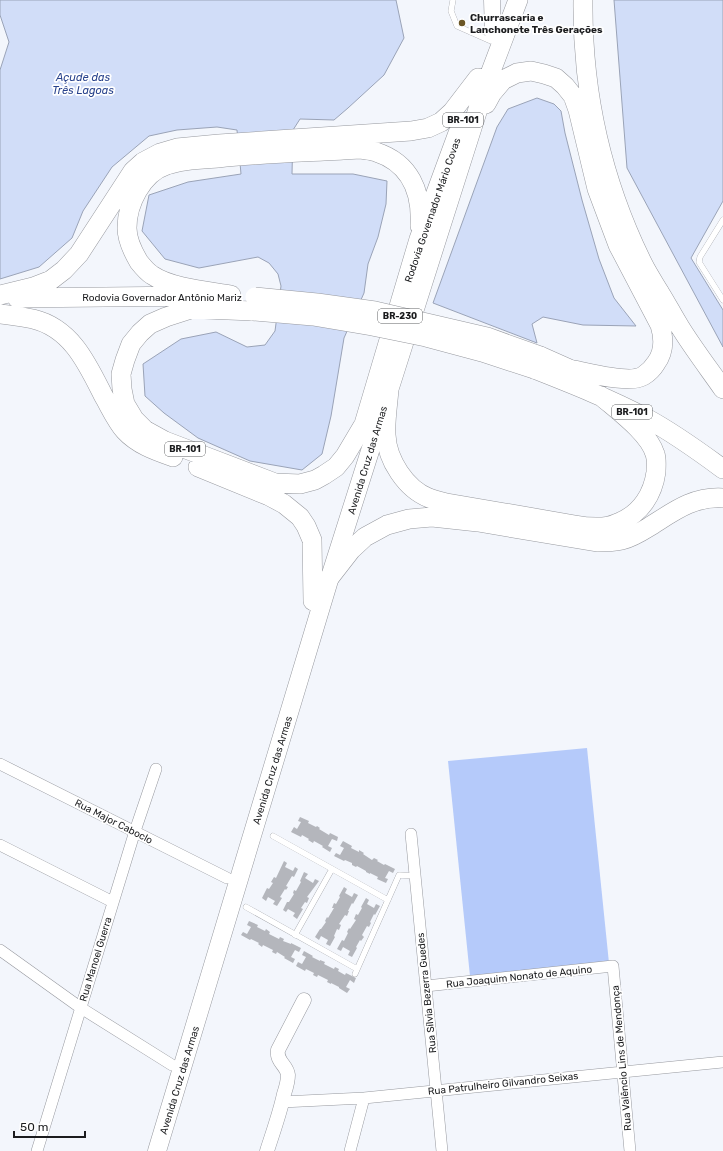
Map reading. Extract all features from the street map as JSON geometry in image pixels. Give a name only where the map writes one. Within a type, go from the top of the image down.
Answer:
[{"type":"highway","name":"Rodovia Governador Mário Covas","points":[[364,424],[419,239],[505,0]]},
{"type":"highway","name":"BR-101","points":[[389,389],[486,87],[518,0]]},
{"type":"highway","points":[[583,0],[585,58],[590,100],[602,157],[620,210],[647,271],[680,327],[723,389]]},
{"type":"highway","points":[[471,134],[492,93],[503,80],[517,73],[531,71],[556,78],[565,86],[573,96],[578,110],[597,189],[618,244],[660,325],[663,336],[662,354],[657,362],[651,370],[643,376],[633,379],[622,379],[537,363]]},
{"type":"highway","points":[[0,294],[33,287],[51,280],[64,270],[78,254],[133,172],[143,162],[160,153],[177,148],[235,149],[296,146],[428,128],[441,122],[452,112],[478,78]]},
{"type":"highway","points":[[296,146],[360,149],[376,152],[389,158],[403,168],[414,183],[418,197],[421,213],[419,239]]},
{"type":"highway","points":[[231,295],[164,282],[151,275],[136,257],[130,245],[127,230],[128,217],[135,195],[142,184],[153,172],[165,165],[235,149]]},
{"type":"highway","name":"Rodovia Governador Antônio Mariz","points":[[0,298],[231,295],[254,304]]},
{"type":"highway","name":"BR-101","points":[[364,424],[345,456],[336,467],[315,480],[300,484],[275,483],[164,441],[145,430],[134,419],[125,404],[121,374],[124,360],[131,344],[140,333],[150,324],[166,317],[194,308],[254,304],[426,337],[482,352],[537,363],[648,419],[723,469]]},
{"type":"highway","name":"Rodovia Governador Antônio Mariz","points":[[0,310],[155,307],[194,308]]},
{"type":"highway","points":[[0,314],[34,319],[52,326],[66,336],[84,359],[115,418],[125,431],[136,440],[146,446],[269,496],[284,504],[300,517],[312,540],[313,601]]},
{"type":"highway","points":[[574,370],[652,409],[723,455]]},
{"type":"highway","points":[[389,389],[386,436],[389,452],[402,477],[412,487],[428,498],[447,503],[592,527],[610,526],[626,519],[641,507],[649,496],[655,480],[656,466],[655,454],[648,441],[638,429],[601,396]]},
{"type":"highway","points":[[330,577],[351,550],[365,537],[387,525],[409,519],[432,517],[597,542],[610,542],[623,540],[639,533],[684,505],[704,498],[723,498]]},
{"type":"main road","points":[[492,0],[492,37]]},
{"type":"main road","name":"Avenida Cruz das Armas","points":[[157,1151],[330,577],[389,389]]},
{"type":"main road","name":"Avenida Cruz das Armas","points":[[146,1151],[274,722],[313,601],[364,424]]},
{"type":"street","name":"Rua Major Caboclo","points":[[0,764],[227,878]]},
{"type":"street","name":"Rua Manoel Guerra","points":[[37,1151],[134,831],[156,769]]},
{"type":"street","name":"Rua Sílvia Bezerra Guedes","points":[[411,834],[442,1151]]},
{"type":"street","points":[[0,845],[113,902]]},
{"type":"street","points":[[0,950],[81,1008],[172,1065]]},
{"type":"street","name":"Rua Joaquim Nonato de Aquino","points":[[426,986],[613,966]]},
{"type":"street","name":"Rua Valêncio Lins de Mendonça","points":[[613,966],[630,1151]]},
{"type":"street","points":[[267,1151],[282,1102],[288,1074],[278,1058],[278,1050],[304,1000]]},
{"type":"street","name":"Rua Patrulheiro Gilvandro Seixas","points":[[282,1102],[364,1098],[723,1062]]},
{"type":"street","points":[[350,1151],[364,1098]]},
{"type":"lane","points":[[453,0],[451,11],[457,26],[492,37]]},
{"type":"lane","points":[[723,220],[700,257],[699,262],[723,300]]},
{"type":"lane","points":[[273,836],[388,900]]},
{"type":"lane","points":[[295,935],[332,869]]},
{"type":"lane","points":[[246,907],[356,971],[399,875],[415,876]]},
{"type":"shaded area","points":[[587,748],[609,963],[470,976],[448,761]]},
{"type":"water","name":"Açude das Três Lagoas","points":[[0,0],[396,0],[404,38],[384,75],[334,120],[300,119],[293,130],[292,174],[353,174],[387,181],[386,204],[378,237],[368,264],[364,293],[344,338],[331,416],[322,454],[302,470],[250,461],[198,438],[164,413],[145,396],[143,364],[181,339],[216,332],[247,347],[265,345],[275,331],[281,286],[278,274],[269,263],[258,257],[199,268],[165,259],[142,231],[149,195],[188,182],[241,174],[237,130],[217,127],[177,130],[149,136],[112,167],[83,211],[72,238],[39,267],[0,279],[0,70],[9,42],[0,15]]},
{"type":"water","points":[[614,0],[723,0],[723,201],[691,258],[723,310],[723,347],[627,168]]},
{"type":"water","points":[[537,98],[554,104],[561,111],[582,200],[599,259],[614,298],[636,326],[583,325],[543,317],[532,324],[537,343],[433,303],[497,127],[508,109]]},
{"type":"building","points":[[300,817],[309,821],[308,823],[316,827],[317,826],[329,835],[330,833],[338,837],[337,841],[332,839],[328,846],[332,848],[330,852],[314,841],[313,843],[302,835],[301,837],[291,832],[294,827],[297,829],[301,822],[298,821]]},
{"type":"building","points":[[343,841],[352,846],[351,848],[364,853],[363,854],[372,860],[374,858],[384,865],[385,864],[395,869],[393,873],[389,871],[385,878],[388,879],[386,883],[377,879],[378,877],[352,865],[352,863],[334,856],[336,853],[340,855],[344,848],[340,846]]},
{"type":"building","points":[[284,861],[287,863],[285,867],[293,871],[295,867],[298,869],[294,877],[292,876],[286,886],[288,887],[280,897],[282,898],[277,906],[273,904],[275,901],[268,897],[266,901],[262,898],[267,888],[269,889],[273,883],[271,882],[274,877],[276,878]]},
{"type":"building","points":[[304,872],[308,874],[305,878],[313,883],[315,879],[319,881],[307,897],[309,898],[307,903],[305,902],[301,908],[303,909],[297,919],[293,916],[295,913],[288,909],[286,912],[283,910],[287,902],[289,902],[294,894],[294,890],[296,891],[301,882],[300,881]]},
{"type":"building","points":[[344,887],[347,889],[345,893],[352,897],[354,893],[358,895],[353,904],[352,903],[347,916],[345,915],[339,924],[341,925],[339,930],[337,929],[330,946],[326,944],[328,940],[321,936],[319,940],[315,937],[326,922],[327,917],[328,918],[334,908],[332,908],[334,903],[336,904]]},
{"type":"building","points":[[366,898],[369,900],[367,904],[374,908],[376,904],[380,906],[375,915],[374,914],[369,927],[367,926],[362,935],[364,937],[361,941],[360,940],[352,957],[348,955],[350,951],[343,947],[341,951],[337,949],[342,940],[344,941],[349,928],[350,929],[356,920],[354,919],[356,914],[358,915]]},
{"type":"building","points":[[249,921],[258,925],[257,927],[265,931],[266,929],[270,932],[269,934],[279,939],[280,937],[284,939],[283,941],[301,948],[299,952],[295,950],[291,957],[295,959],[293,963],[277,952],[276,954],[272,952],[273,950],[263,945],[262,947],[258,944],[259,943],[241,935],[243,932],[247,934],[251,927],[247,925]]},
{"type":"building","points":[[304,951],[313,956],[312,957],[325,962],[324,964],[334,969],[335,967],[339,969],[338,971],[345,975],[346,973],[356,978],[354,983],[350,980],[346,987],[350,989],[347,993],[339,987],[327,982],[328,980],[318,975],[317,977],[313,975],[314,973],[306,969],[305,971],[296,966],[298,962],[302,964],[306,957],[302,955]]},
{"type":"place","name":"Churrascaria e Lanchonete Três Gerações","points":[[462,23]]}]
